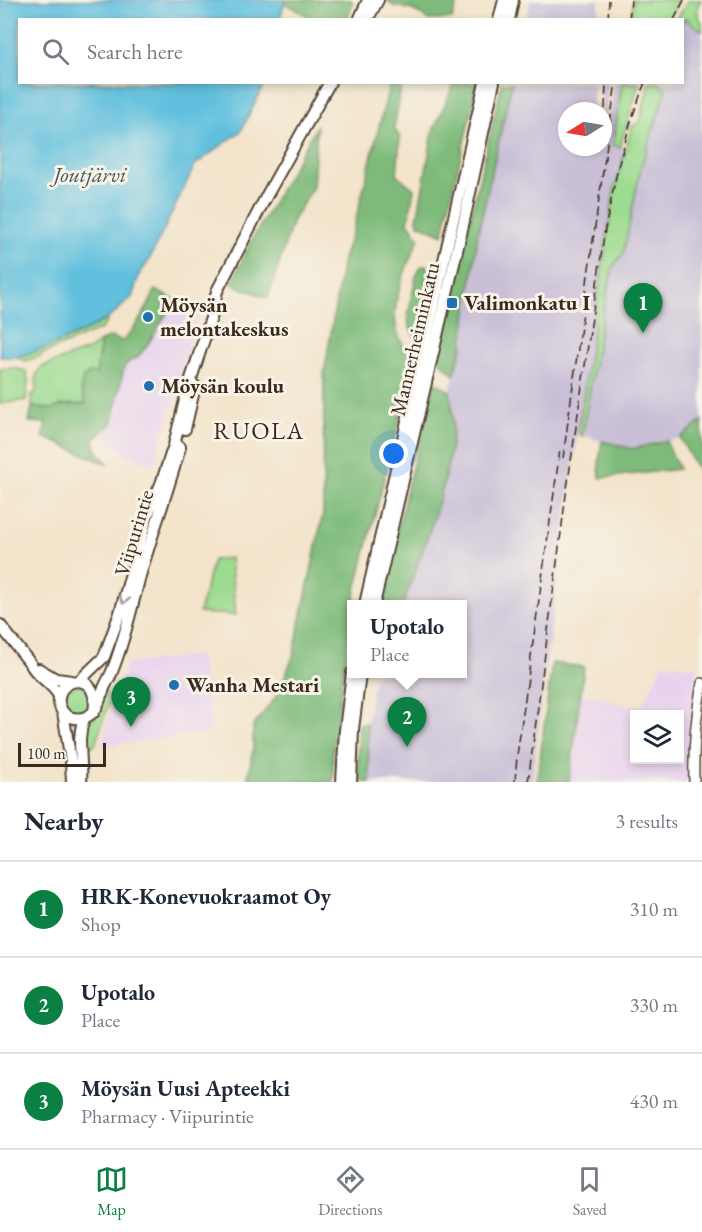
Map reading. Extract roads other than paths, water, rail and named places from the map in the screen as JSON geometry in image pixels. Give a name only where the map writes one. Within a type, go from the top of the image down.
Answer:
[{"type":"main road","points":[[360,18],[368,0]]},
{"type":"main road","points":[[368,18],[378,0]]},
{"type":"main road","points":[[500,18],[504,0]]},
{"type":"main road","points":[[509,18],[513,0]]},
{"type":"main road","name":"Viipurintie","points":[[76,681],[104,657],[111,639],[147,516],[174,445],[188,388],[198,362],[217,291],[329,84]]},
{"type":"main road","name":"Mannerheiminkatu","points":[[366,600],[485,84]]},
{"type":"main road","name":"Mannerheiminkatu","points":[[375,600],[463,225],[494,84]]},
{"type":"main road","name":"Viipurintie","points":[[89,715],[99,704],[115,662],[142,568],[174,471],[192,405],[198,362]]},
{"type":"main road","points":[[0,625],[38,676],[55,690],[58,696],[68,739],[72,782]]},
{"type":"main road","points":[[30,663],[56,679],[86,683],[94,693],[96,701],[80,729],[81,782]]},
{"type":"main road","points":[[342,782],[350,678]]},
{"type":"main road","points":[[351,782],[353,729],[359,678]]},
{"type":"main road","points":[[58,696],[63,688],[76,681]]},
{"type":"main road","points":[[63,712],[77,719],[89,715]]},
{"type":"street","points":[[694,782],[694,743],[702,683]]},
{"type":"water","name":"Joutjärvi","points":[[0,0],[285,0],[280,18],[18,18],[18,84],[264,84],[241,131],[195,165],[148,262],[139,275],[132,297],[109,318],[89,329],[53,345],[17,357],[0,357]]},
{"type":"railway","points":[[608,18],[609,0]]},
{"type":"railway","points":[[629,18],[631,0]]},
{"type":"railway","points":[[675,18],[684,0]]},
{"type":"railway","points":[[605,102],[606,84]]},
{"type":"railway","points":[[563,458],[616,84]]},
{"type":"railway","points":[[528,782],[565,502],[605,229],[618,167],[644,84]]},
{"type":"railway","points":[[515,782],[560,450]]},
{"type":"place","name":"Valimonkatu I","points":[[452,303]]},
{"type":"place","name":"Möysän melontakeskus","points":[[148,317]]},
{"type":"place","name":"HRK-Konevuokraamot Oy","points":[[643,333]]},
{"type":"place","name":"Möysän koulu","points":[[149,386]]},
{"type":"place","name":"Wanha Mestari","points":[[174,685]]},
{"type":"place","name":"Möysän Uusi Apteekki","points":[[131,727]]},
{"type":"place","name":"Upotalo","points":[[407,747]]},
{"type":"district","name":"RUOLA","points":[[259,431]]}]
